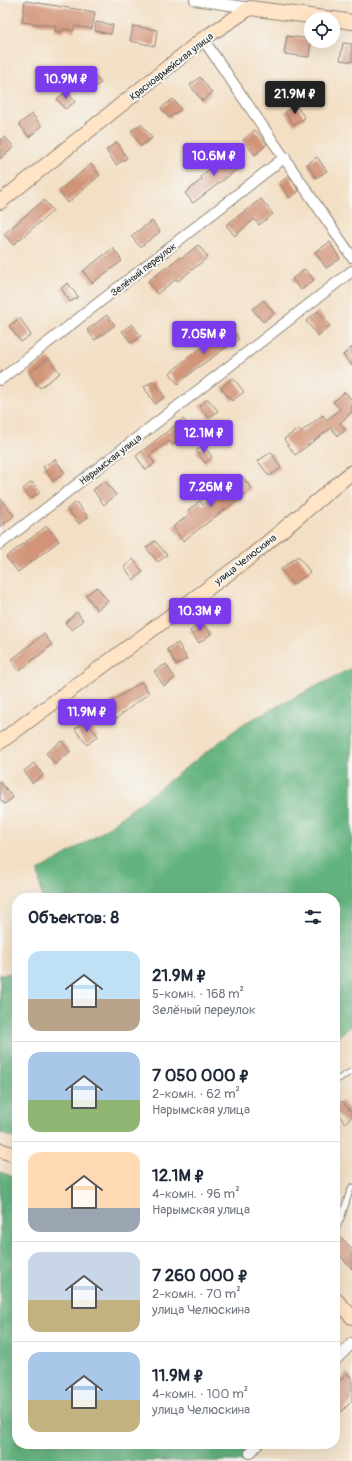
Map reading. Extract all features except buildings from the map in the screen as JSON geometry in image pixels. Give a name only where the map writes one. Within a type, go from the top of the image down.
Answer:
[{"type":"street","points":[[195,0],[304,15]]},
{"type":"street","name":"Красноармейская улица","points":[[0,202],[203,39],[250,8]]},
{"type":"street","points":[[340,20],[352,22]]},
{"type":"street","points":[[203,39],[352,256]]},
{"type":"street","name":"Зелёный переулок","points":[[0,380],[285,157]]},
{"type":"street","name":"Нарымская улица","points":[[0,544],[352,271]]},
{"type":"street","name":"улица Челюскина","points":[[0,742],[249,558],[352,472]]},
{"type":"street","points":[[0,1150],[12,1154]]},
{"type":"street","points":[[340,1304],[352,1317]]},
{"type":"street","points":[[340,1356],[352,1343]]},
{"type":"street","points":[[250,1453],[254,1449]]},
{"type":"lane","points":[[340,1078],[352,1071]]},
{"type":"lane","points":[[340,1222],[347,1198],[352,1187]]},
{"type":"green space","points":[[352,668],[352,1026],[340,1034],[340,893],[41,893],[38,871],[98,835],[243,724]]},
{"type":"green space","points":[[12,973],[12,1137],[0,1133],[0,975]]},
{"type":"green space","points":[[0,1172],[12,1176],[12,1449],[245,1449],[243,1461],[0,1461]]}]
